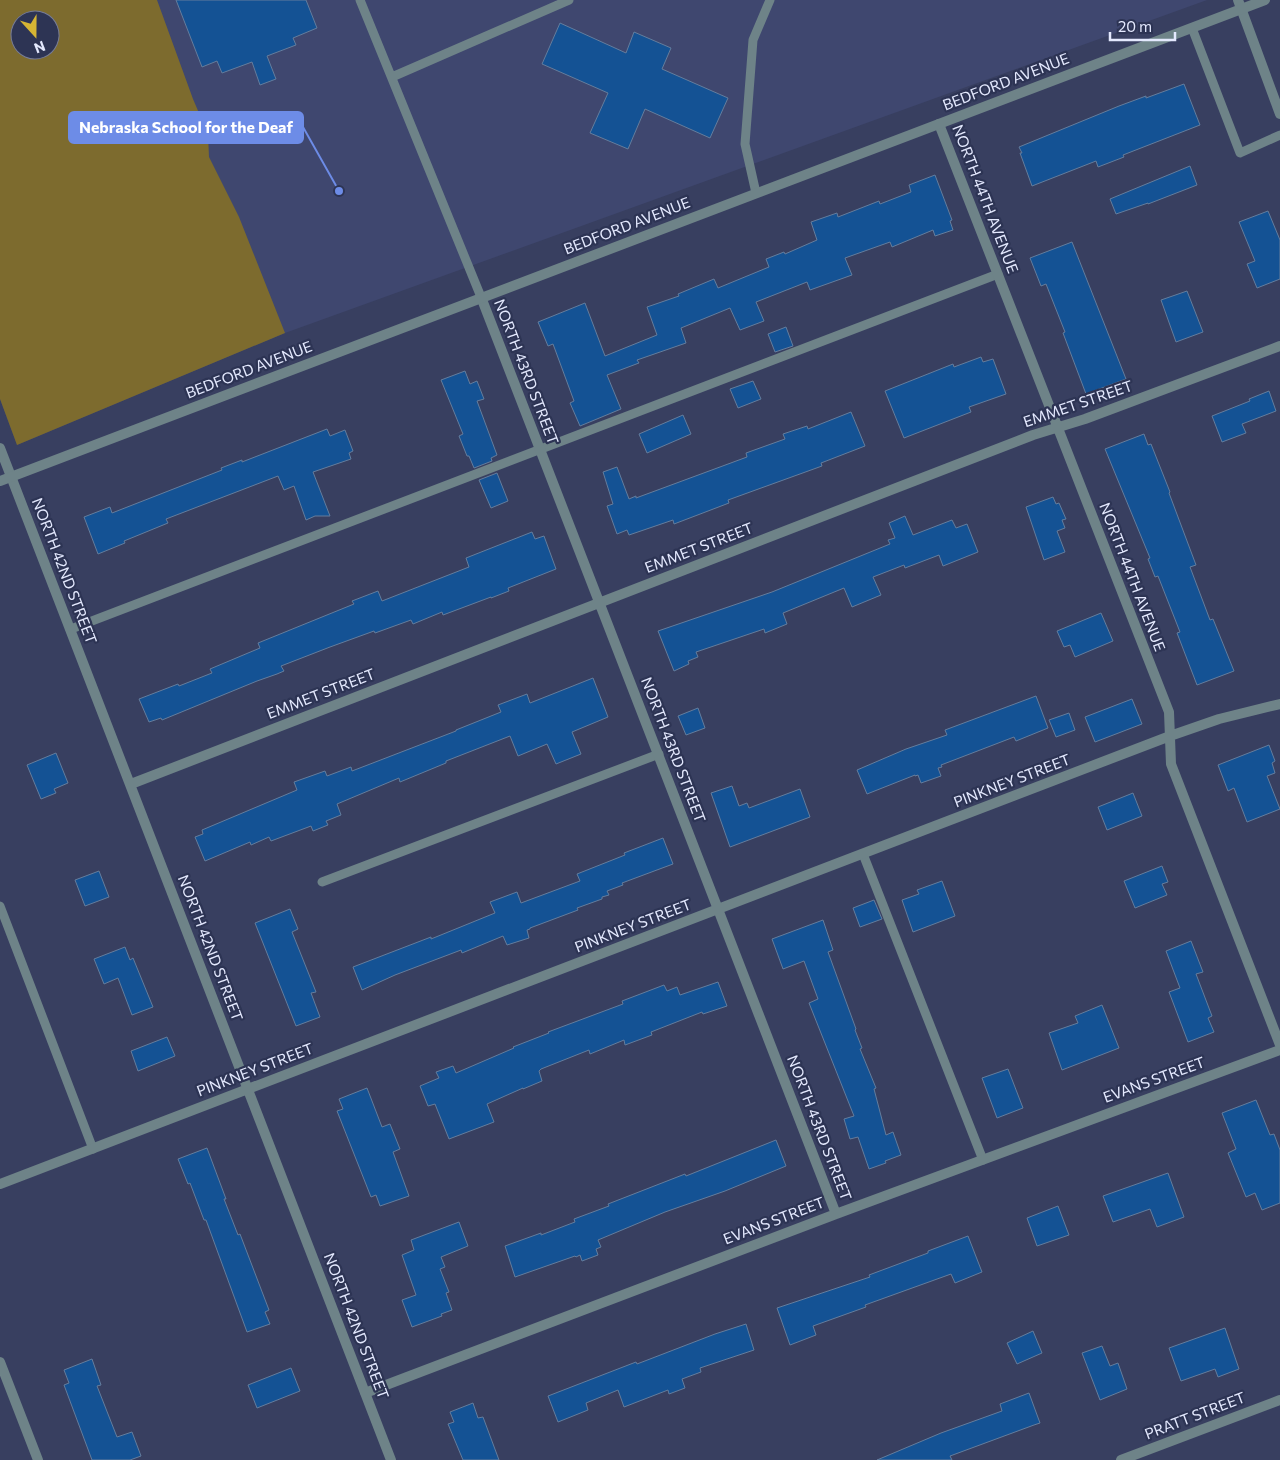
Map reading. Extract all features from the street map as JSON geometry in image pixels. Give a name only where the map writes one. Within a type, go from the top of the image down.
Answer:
[{"type":"street","name":"BEDFORD AVENUE","points":[[0,480],[1192,28],[1240,5],[1265,0]]},
{"type":"street","points":[[1240,5],[1280,114]]},
{"type":"street","name":"NORTH 44TH AVENUE","points":[[939,124],[1169,712],[1171,764],[1280,1045]]},
{"type":"street","name":"NORTH 43RD STREET","points":[[481,297],[836,1214]]},
{"type":"street","name":"EMMET STREET","points":[[131,784],[1033,435],[1085,419],[1280,346]]},
{"type":"street","name":"NORTH 42ND STREET","points":[[0,448],[391,1460]]},
{"type":"street","name":"PINKNEY STREET","points":[[0,1184],[1170,736],[1220,719],[1280,704]]},
{"type":"street","name":"EVANS STREET","points":[[365,1393],[836,1214],[1280,1050]]},
{"type":"street","points":[[0,1362],[38,1460]]},
{"type":"street","name":"PRATT STREET","points":[[1121,1460],[1280,1400]]},
{"type":"lane","points":[[360,0],[481,297]]},
{"type":"lane","points":[[392,77],[569,0]]},
{"type":"lane","points":[[756,193],[745,144],[753,40],[770,0]]},
{"type":"lane","points":[[1192,28],[1240,153],[1280,135]]},
{"type":"lane","points":[[70,629],[998,274]]},
{"type":"lane","points":[[322,882],[659,754]]},
{"type":"lane","points":[[863,854],[983,1160]]},
{"type":"lane","points":[[0,906],[93,1149]]},
{"type":"shaded area","points":[[0,0],[1207,0],[285,333],[17,445],[0,399]]},
{"type":"shaded area","points":[[0,0],[157,0],[193,99],[208,134],[209,157],[239,217],[285,333],[17,445],[0,399]]},
{"type":"building","points":[[176,0],[306,0],[317,28],[293,38],[296,45],[267,56],[276,79],[260,85],[252,62],[222,73],[217,61],[202,67]]},
{"type":"building","points":[[560,23],[626,53],[634,32],[671,48],[662,69],[728,98],[710,138],[645,109],[628,149],[590,133],[608,93],[542,64]]},
{"type":"building","points":[[1184,84],[1200,125],[1123,155],[1124,157],[1098,167],[1096,161],[1032,186],[1019,147],[1119,106]]},
{"type":"building","points":[[1190,166],[1197,185],[1116,214],[1110,199]]},
{"type":"building","points":[[935,175],[952,220],[950,221],[953,230],[935,236],[933,230],[892,247],[890,242],[845,258],[852,275],[810,290],[807,282],[756,302],[764,321],[740,330],[730,308],[681,328],[686,343],[637,360],[639,363],[607,375],[621,409],[580,426],[570,403],[574,401],[553,344],[548,346],[538,322],[585,303],[605,356],[657,335],[647,307],[679,296],[678,294],[714,279],[718,288],[769,267],[766,259],[784,252],[785,254],[817,240],[811,222],[837,213],[838,217],[879,201],[880,204],[911,192],[909,185]]},
{"type":"building","points":[[1268,211],[1280,240],[1280,279],[1257,288],[1247,264],[1255,261],[1239,222]]},
{"type":"building","points":[[1072,242],[1126,379],[1086,394],[1046,284],[1041,286],[1030,258]]},
{"type":"building","points":[[1187,291],[1203,332],[1176,342],[1161,300]]},
{"type":"building","points":[[786,327],[793,346],[775,352],[768,334]]},
{"type":"building","points":[[981,357],[983,362],[993,359],[1006,394],[969,407],[971,412],[904,438],[885,391],[953,364],[954,367]]},
{"type":"building","points":[[465,371],[470,384],[477,381],[484,399],[477,401],[497,455],[491,458],[492,461],[474,468],[459,436],[463,434],[441,380]]},
{"type":"building","points":[[753,381],[761,399],[738,408],[730,389]]},
{"type":"building","points":[[1269,391],[1276,411],[1242,424],[1246,433],[1222,442],[1212,416],[1250,401],[1249,399]]},
{"type":"building","points":[[851,412],[865,446],[821,463],[822,466],[728,500],[729,503],[674,524],[673,520],[629,535],[627,530],[617,534],[607,506],[613,504],[603,472],[617,467],[629,499],[636,496],[636,498],[747,457],[746,453],[785,439],[783,434],[807,426],[808,429]]},
{"type":"building","points":[[683,415],[691,434],[647,453],[639,434]]},
{"type":"building","points":[[327,429],[330,436],[345,430],[353,451],[349,453],[351,459],[313,472],[330,516],[315,516],[306,520],[294,486],[284,490],[278,476],[166,519],[168,523],[98,554],[84,517],[110,507],[112,513],[222,470],[221,468],[242,460],[242,462]]},
{"type":"building","points":[[1144,434],[1148,445],[1151,444],[1196,565],[1190,567],[1210,620],[1213,619],[1234,671],[1197,685],[1177,633],[1180,632],[1158,576],[1155,577],[1148,559],[1150,558],[1105,449]]},
{"type":"building","points":[[497,473],[508,501],[491,508],[479,480]]},
{"type":"building","points":[[1053,497],[1056,504],[1059,503],[1066,519],[1062,520],[1065,528],[1057,531],[1065,552],[1044,560],[1026,507]]},
{"type":"building","points":[[905,516],[913,535],[952,520],[956,528],[967,524],[978,552],[943,566],[939,555],[905,568],[904,565],[873,577],[881,595],[852,607],[844,588],[783,613],[787,624],[765,633],[764,629],[696,652],[698,657],[688,661],[689,664],[674,671],[658,631],[772,592],[890,544],[888,540],[895,538],[889,523]]},
{"type":"building","points":[[532,532],[535,539],[544,536],[556,569],[508,588],[509,591],[443,615],[442,612],[413,624],[411,620],[330,647],[281,666],[284,671],[277,674],[162,720],[161,718],[149,722],[139,699],[212,673],[210,669],[260,648],[258,643],[354,604],[352,601],[378,591],[382,601],[469,567],[466,558]]},
{"type":"building","points":[[1101,613],[1113,641],[1075,657],[1070,645],[1064,647],[1057,631]]},
{"type":"building","points":[[593,678],[608,717],[572,732],[581,754],[556,764],[547,744],[518,756],[510,736],[446,761],[446,763],[400,782],[399,778],[337,804],[341,815],[326,821],[328,825],[313,831],[311,826],[271,841],[269,837],[251,845],[250,842],[205,861],[195,837],[203,834],[202,830],[297,790],[294,782],[325,771],[327,776],[351,767],[352,771],[501,712],[498,705],[527,694],[530,703]]},
{"type":"building","points":[[1036,696],[1048,728],[1016,741],[1014,737],[941,765],[942,767],[938,768],[941,776],[921,783],[918,775],[915,775],[867,794],[857,770],[906,749],[947,735],[945,730]]},
{"type":"building","points":[[1132,699],[1142,724],[1095,742],[1085,717]]},
{"type":"building","points":[[698,708],[705,728],[686,735],[678,716]]},
{"type":"building","points":[[1069,713],[1075,730],[1056,737],[1049,720]]},
{"type":"building","points":[[1269,745],[1275,761],[1272,763],[1275,773],[1267,776],[1280,809],[1247,822],[1234,788],[1228,791],[1218,765]]},
{"type":"building","points":[[56,753],[68,783],[54,789],[56,793],[41,799],[27,765]]},
{"type":"building","points":[[732,786],[739,806],[747,803],[749,808],[800,789],[810,817],[730,847],[711,793]]},
{"type":"building","points":[[1133,793],[1142,816],[1107,830],[1098,807]]},
{"type":"building","points":[[663,838],[673,864],[622,883],[623,885],[607,891],[609,895],[602,897],[602,899],[530,928],[527,930],[529,938],[507,945],[503,936],[462,953],[461,950],[395,975],[362,990],[353,967],[431,937],[431,939],[495,913],[490,902],[517,892],[521,903],[580,881],[577,874]]},
{"type":"building","points":[[1162,866],[1168,882],[1162,884],[1167,895],[1135,908],[1124,881]]},
{"type":"building","points":[[99,871],[109,897],[85,906],[75,880]]},
{"type":"building","points":[[942,881],[955,916],[913,932],[902,900],[919,894],[917,890]]},
{"type":"building","points":[[874,900],[882,919],[860,927],[853,908]]},
{"type":"building","points":[[290,909],[298,929],[292,932],[316,992],[311,993],[320,1017],[296,1026],[255,923]]},
{"type":"building","points":[[823,920],[833,950],[828,952],[856,1029],[862,1048],[860,1049],[876,1088],[874,1089],[886,1135],[893,1132],[901,1155],[869,1169],[858,1137],[850,1139],[844,1119],[854,1116],[809,1003],[818,999],[804,961],[783,969],[772,939]]},
{"type":"building","points":[[1191,941],[1203,972],[1196,974],[1212,1016],[1208,1018],[1214,1032],[1188,1042],[1169,992],[1180,988],[1166,951]]},
{"type":"building","points":[[125,947],[130,960],[133,958],[153,1007],[132,1015],[118,978],[104,984],[94,959]]},
{"type":"building","points":[[718,982],[727,1006],[703,1014],[702,1012],[651,1032],[652,1035],[625,1045],[624,1040],[590,1054],[589,1050],[541,1069],[539,1071],[542,1081],[487,1104],[494,1122],[449,1139],[435,1104],[428,1106],[420,1086],[439,1078],[436,1072],[453,1066],[456,1073],[548,1032],[623,1004],[622,1001],[664,985],[667,991],[677,987],[680,995]]},
{"type":"building","points":[[1102,1005],[1119,1048],[1062,1070],[1049,1033],[1078,1023],[1075,1016]]},
{"type":"building","points":[[167,1037],[175,1056],[138,1071],[131,1051]]},
{"type":"building","points":[[1008,1069],[1023,1108],[997,1118],[982,1078]]},
{"type":"building","points":[[367,1088],[382,1127],[390,1124],[400,1149],[393,1152],[409,1196],[380,1206],[376,1195],[371,1197],[337,1111],[343,1109],[339,1099]]},
{"type":"building","points":[[1256,1100],[1270,1135],[1274,1134],[1280,1150],[1280,1203],[1262,1210],[1255,1193],[1246,1197],[1228,1153],[1236,1149],[1222,1113]]},
{"type":"building","points":[[776,1140],[786,1166],[725,1191],[665,1212],[598,1240],[601,1247],[596,1249],[598,1255],[582,1261],[580,1255],[575,1256],[515,1277],[505,1246],[575,1222],[574,1219],[609,1206],[608,1204],[685,1174],[686,1176]]},
{"type":"building","points":[[207,1148],[226,1199],[224,1199],[238,1235],[240,1234],[269,1310],[265,1312],[270,1324],[247,1332],[206,1220],[204,1220],[190,1183],[188,1184],[178,1159]]},
{"type":"building","points":[[1168,1173],[1184,1217],[1157,1227],[1150,1209],[1113,1222],[1103,1196]]},
{"type":"building","points":[[1058,1206],[1069,1235],[1037,1246],[1027,1218]]},
{"type":"building","points":[[459,1222],[468,1246],[441,1257],[445,1267],[440,1269],[449,1292],[446,1293],[452,1310],[441,1314],[442,1316],[412,1327],[402,1300],[416,1295],[402,1255],[414,1250],[411,1240]]},
{"type":"building","points":[[968,1236],[982,1272],[955,1283],[951,1274],[865,1305],[866,1307],[813,1326],[816,1335],[790,1345],[777,1308],[870,1277],[869,1275]]},
{"type":"building","points":[[746,1324],[754,1350],[700,1368],[701,1372],[682,1379],[685,1388],[669,1394],[668,1390],[624,1407],[618,1390],[586,1403],[588,1410],[558,1422],[548,1396],[636,1362],[637,1364]]},
{"type":"building","points":[[1225,1328],[1239,1369],[1218,1377],[1215,1369],[1181,1381],[1169,1348]]},
{"type":"building","points":[[1033,1331],[1042,1353],[1017,1364],[1007,1343]]},
{"type":"building","points":[[1102,1346],[1110,1366],[1118,1363],[1127,1389],[1100,1400],[1082,1353]]},
{"type":"building","points":[[92,1359],[101,1385],[97,1386],[117,1437],[132,1432],[141,1456],[130,1460],[92,1460],[64,1385],[69,1383],[64,1370]]},
{"type":"building","points":[[291,1368],[300,1391],[257,1408],[248,1385]]},
{"type":"building","points":[[1029,1393],[1040,1423],[950,1456],[952,1460],[877,1460],[941,1433],[1002,1411],[1000,1404]]},
{"type":"building","points":[[473,1403],[478,1418],[483,1417],[499,1460],[463,1460],[448,1424],[454,1422],[450,1412]]},
{"type":"place","name":"Nebraska School for the Deaf","points":[[339,191]]}]
